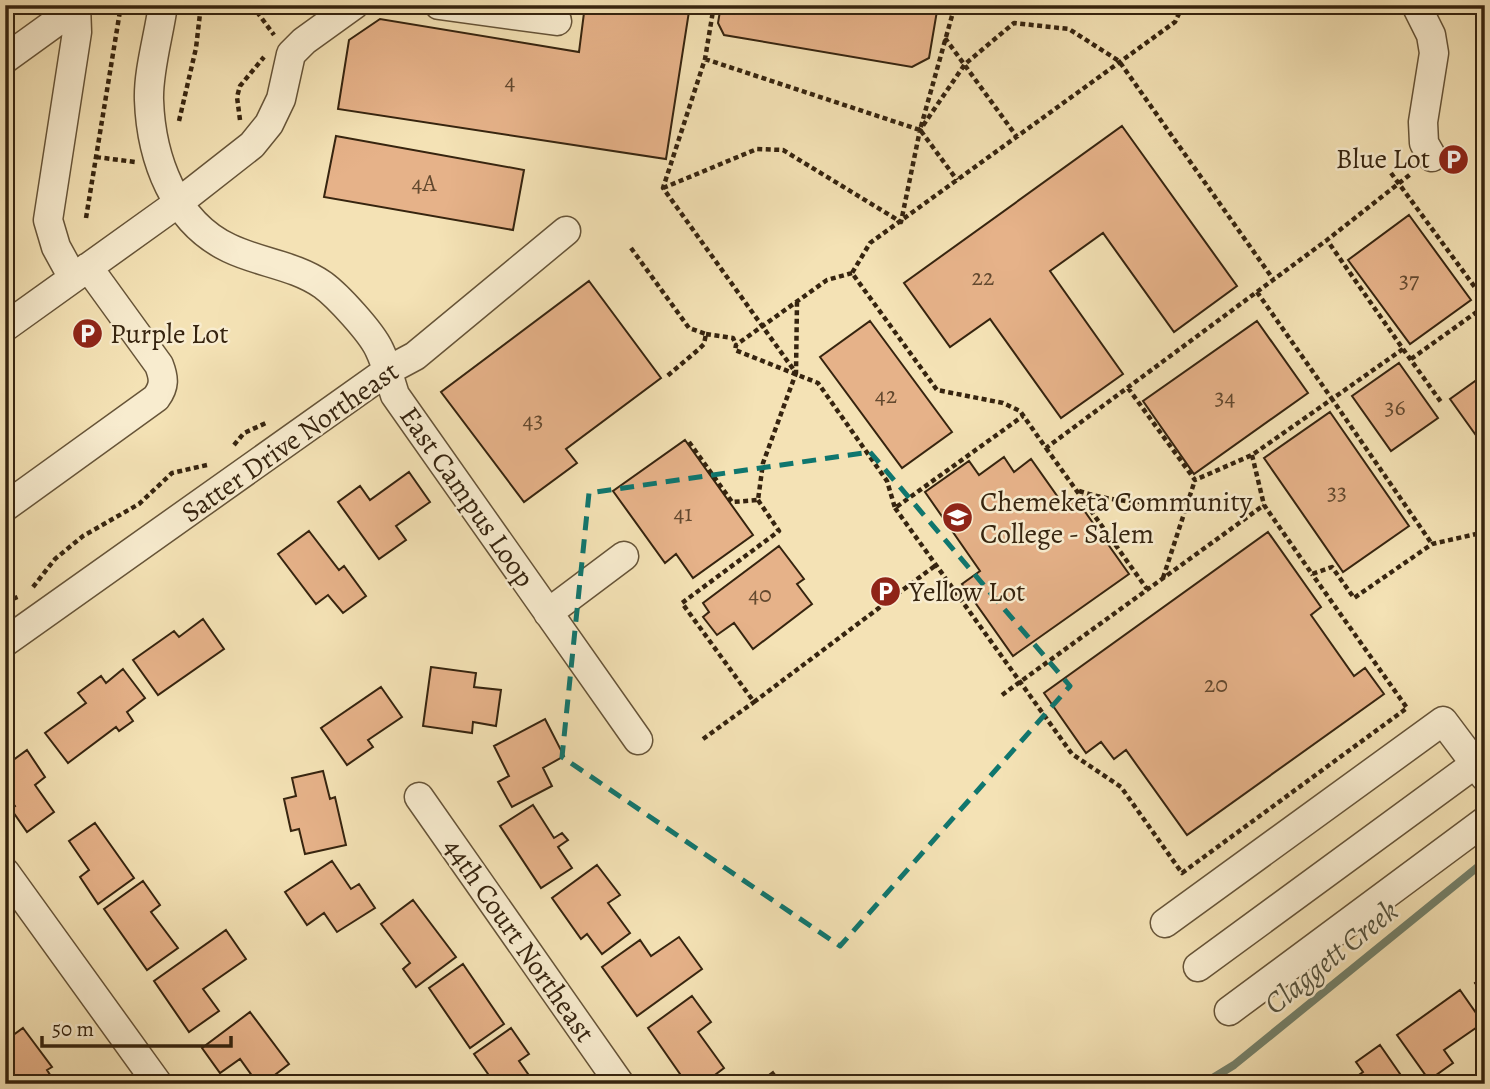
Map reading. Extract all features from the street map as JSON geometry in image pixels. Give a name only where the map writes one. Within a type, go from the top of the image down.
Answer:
[{"type":"street","name":"East Campus Loop","points":[[163,5],[149,98],[159,160],[166,181],[178,202],[198,228],[228,248],[296,270],[323,285],[340,299],[379,347],[395,395],[638,740]]},
{"type":"street","points":[[5,327],[252,145],[269,124],[281,99],[291,54],[304,41],[354,5]]},
{"type":"street","points":[[439,5],[557,21]]},
{"type":"street","points":[[1416,5],[1431,35],[1434,53],[1423,122],[1424,143],[1432,157]]},
{"type":"street","points":[[5,60],[76,6]]},
{"type":"street","points":[[5,507],[156,398],[163,388],[159,365],[56,247],[48,220],[77,32],[76,6]]},
{"type":"street","name":"Satter Drive Northeast","points":[[5,642],[387,371],[415,356],[566,231]]},
{"type":"street","points":[[548,613],[624,556]]},
{"type":"street","points":[[1165,923],[1443,721],[1480,771],[1198,967]]},
{"type":"street","name":"44th Court Northeast","points":[[419,797],[620,1084]]},
{"type":"street","points":[[1229,1011],[1485,821]]},
{"type":"street","points":[[5,872],[158,1084]]},
{"type":"path","points":[[86,218],[121,5]]},
{"type":"path","points":[[178,127],[196,48],[201,5]]},
{"type":"path","points":[[252,5],[279,41]]},
{"type":"path","points":[[663,188],[705,59],[714,5]]},
{"type":"path","points":[[901,222],[920,130],[954,5]]},
{"type":"path","points":[[736,345],[827,280],[852,273],[870,243],[1175,22],[1183,5]]},
{"type":"path","points":[[920,130],[965,64],[1014,23],[1069,29],[1119,61],[1273,279]]},
{"type":"path","points":[[945,38],[1017,136]]},
{"type":"path","points":[[239,126],[237,97],[240,86],[271,49]]},
{"type":"path","points":[[705,59],[920,130],[957,180]]},
{"type":"path","points":[[663,188],[757,149],[783,150],[901,222]]},
{"type":"path","points":[[1046,448],[1327,240],[1432,157]]},
{"type":"path","points":[[1391,173],[1485,304],[1411,359]]},
{"type":"path","points":[[663,188],[796,373]]},
{"type":"path","points":[[1327,240],[1441,402]]},
{"type":"path","points":[[631,248],[689,328],[733,338],[735,350],[818,383],[887,481],[895,508],[1072,754],[1121,787],[1182,873],[1407,708],[1264,505],[1252,455]]},
{"type":"path","points":[[852,273],[937,390],[1003,403],[1020,411],[1147,589]]},
{"type":"path","points":[[1257,292],[1432,544]]},
{"type":"path","points":[[754,702],[682,603],[779,531],[758,500],[764,463],[796,373],[797,302]]},
{"type":"path","points":[[666,377],[704,344],[706,334]]},
{"type":"path","points":[[1163,578],[1195,480],[1252,455],[1404,349]]},
{"type":"path","points":[[1128,388],[1195,480]]},
{"type":"path","points":[[895,508],[1023,416]]},
{"type":"path","points":[[228,452],[244,433],[276,419]]},
{"type":"path","points":[[689,442],[732,502],[758,500]]},
{"type":"path","points":[[5,602],[30,590],[69,546],[139,504],[172,473],[216,461]]},
{"type":"path","points":[[1077,490],[1104,499],[1129,502],[1188,500]]},
{"type":"path","points":[[1002,695],[1264,505]]},
{"type":"path","points":[[1312,573],[1332,568],[1354,598],[1432,544],[1485,532]]},
{"type":"path","points":[[703,739],[936,565]]},
{"type":"highlighted area","points":[[870,452],[1070,686],[840,946],[562,757],[589,493]]},
{"type":"building","points":[[271,5],[285,5],[276,12]]},
{"type":"building","points":[[585,5],[690,5],[666,159],[338,109],[349,40],[380,19],[579,52]]},
{"type":"building","points":[[721,5],[938,5],[929,58],[912,67],[724,35],[718,23]]},
{"type":"building","points":[[1122,126],[1237,286],[1174,332],[1103,233],[1050,271],[1123,374],[1061,418],[990,319],[950,347],[904,283]]},
{"type":"building","points":[[336,136],[524,170],[513,230],[324,197]]},
{"type":"building","points":[[1409,215],[1471,300],[1410,344],[1348,260]]},
{"type":"building","points":[[589,281],[661,378],[566,449],[577,463],[524,502],[441,392]]},
{"type":"building","points":[[870,321],[952,432],[902,468],[820,357]]},
{"type":"building","points":[[1257,321],[1308,393],[1194,474],[1143,401]]},
{"type":"building","points":[[1399,363],[1438,418],[1391,451],[1352,396]]},
{"type":"building","points":[[1485,374],[1485,448],[1450,399]]},
{"type":"building","points":[[1330,412],[1409,526],[1343,572],[1264,458]]},
{"type":"building","points":[[685,440],[753,535],[693,578],[676,554],[665,563],[613,491]]},
{"type":"building","points":[[1004,457],[1014,472],[1031,459],[1065,507],[1076,499],[1129,574],[1013,656],[962,584],[980,571],[925,492],[969,461],[979,475]]},
{"type":"building","points":[[409,472],[430,502],[396,526],[406,540],[379,559],[338,502],[360,486],[370,500]]},
{"type":"building","points":[[309,531],[339,570],[344,566],[366,596],[343,613],[328,595],[316,604],[278,554]]},
{"type":"building","points":[[1268,532],[1321,607],[1311,615],[1354,676],[1365,668],[1384,694],[1187,835],[1126,750],[1114,759],[1101,742],[1086,753],[1044,693]]},
{"type":"building","points":[[779,546],[804,579],[797,584],[812,604],[753,649],[734,623],[717,635],[703,617],[709,612],[703,603]]},
{"type":"building","points":[[203,619],[224,649],[158,695],[133,660],[174,631],[179,637]]},
{"type":"building","points":[[431,667],[476,673],[474,687],[501,690],[496,726],[473,722],[472,733],[423,726]]},
{"type":"building","points":[[123,669],[145,698],[127,712],[133,721],[119,731],[116,727],[68,763],[45,733],[86,703],[78,693],[101,676],[106,683]]},
{"type":"building","points":[[381,687],[402,717],[368,740],[373,747],[347,765],[321,728]]},
{"type":"building","points":[[545,719],[564,756],[543,768],[552,786],[512,807],[498,782],[509,776],[494,746]]},
{"type":"building","points":[[27,750],[45,777],[35,785],[54,812],[27,832],[11,809],[15,806],[5,793],[5,766]]},
{"type":"building","points":[[323,771],[330,799],[335,797],[346,845],[305,854],[299,829],[291,831],[284,799],[296,796],[292,778]]},
{"type":"building","points":[[533,805],[554,838],[562,833],[568,840],[558,847],[572,868],[541,888],[500,826]]},
{"type":"building","points":[[95,823],[134,878],[98,904],[80,877],[89,870],[69,841]]},
{"type":"building","points":[[332,861],[351,889],[359,884],[375,908],[337,932],[324,913],[307,925],[285,892]]},
{"type":"building","points":[[597,865],[620,895],[608,903],[630,933],[602,954],[587,934],[581,939],[552,898]]},
{"type":"building","points":[[143,881],[160,905],[151,912],[178,948],[147,970],[104,909]]},
{"type":"building","points":[[413,900],[456,957],[416,987],[403,969],[410,963],[381,924]]},
{"type":"building","points":[[226,930],[246,959],[203,989],[219,1011],[189,1032],[154,981]]},
{"type":"building","points":[[679,937],[702,969],[637,1016],[602,967],[640,940],[651,956]]},
{"type":"building","points":[[463,964],[504,1024],[470,1048],[429,988]]},
{"type":"building","points":[[1485,976],[1485,997],[1475,983]]},
{"type":"building","points":[[1460,990],[1483,1023],[1444,1050],[1453,1063],[1429,1080],[1397,1035]]},
{"type":"building","points":[[692,996],[711,1022],[698,1032],[724,1068],[703,1084],[687,1084],[648,1028]]},
{"type":"building","points":[[250,1012],[289,1064],[263,1084],[258,1084],[240,1059],[220,1073],[202,1048]]},
{"type":"building","points":[[23,1028],[52,1067],[47,1070],[56,1084],[5,1084],[5,1041]]},
{"type":"building","points":[[511,1028],[529,1054],[519,1061],[535,1084],[477,1084],[476,1082],[488,1074],[474,1054]]},
{"type":"building","points":[[1380,1045],[1407,1084],[1346,1084],[1363,1072],[1356,1062]]},
{"type":"building","points":[[773,1072],[782,1084],[757,1084]]},
{"type":"waterway","name":"Claggett Creek","points":[[1203,1084],[1234,1065],[1485,861]]},
{"type":"place","name":"Blue Lot","points":[[1453,159]]},
{"type":"place","name":"Purple Lot","points":[[87,334]]},
{"type":"place","name":"Chemeketa Community College - Salem","points":[[957,518]]},
{"type":"place","name":"Yellow Lot","points":[[886,592]]}]
